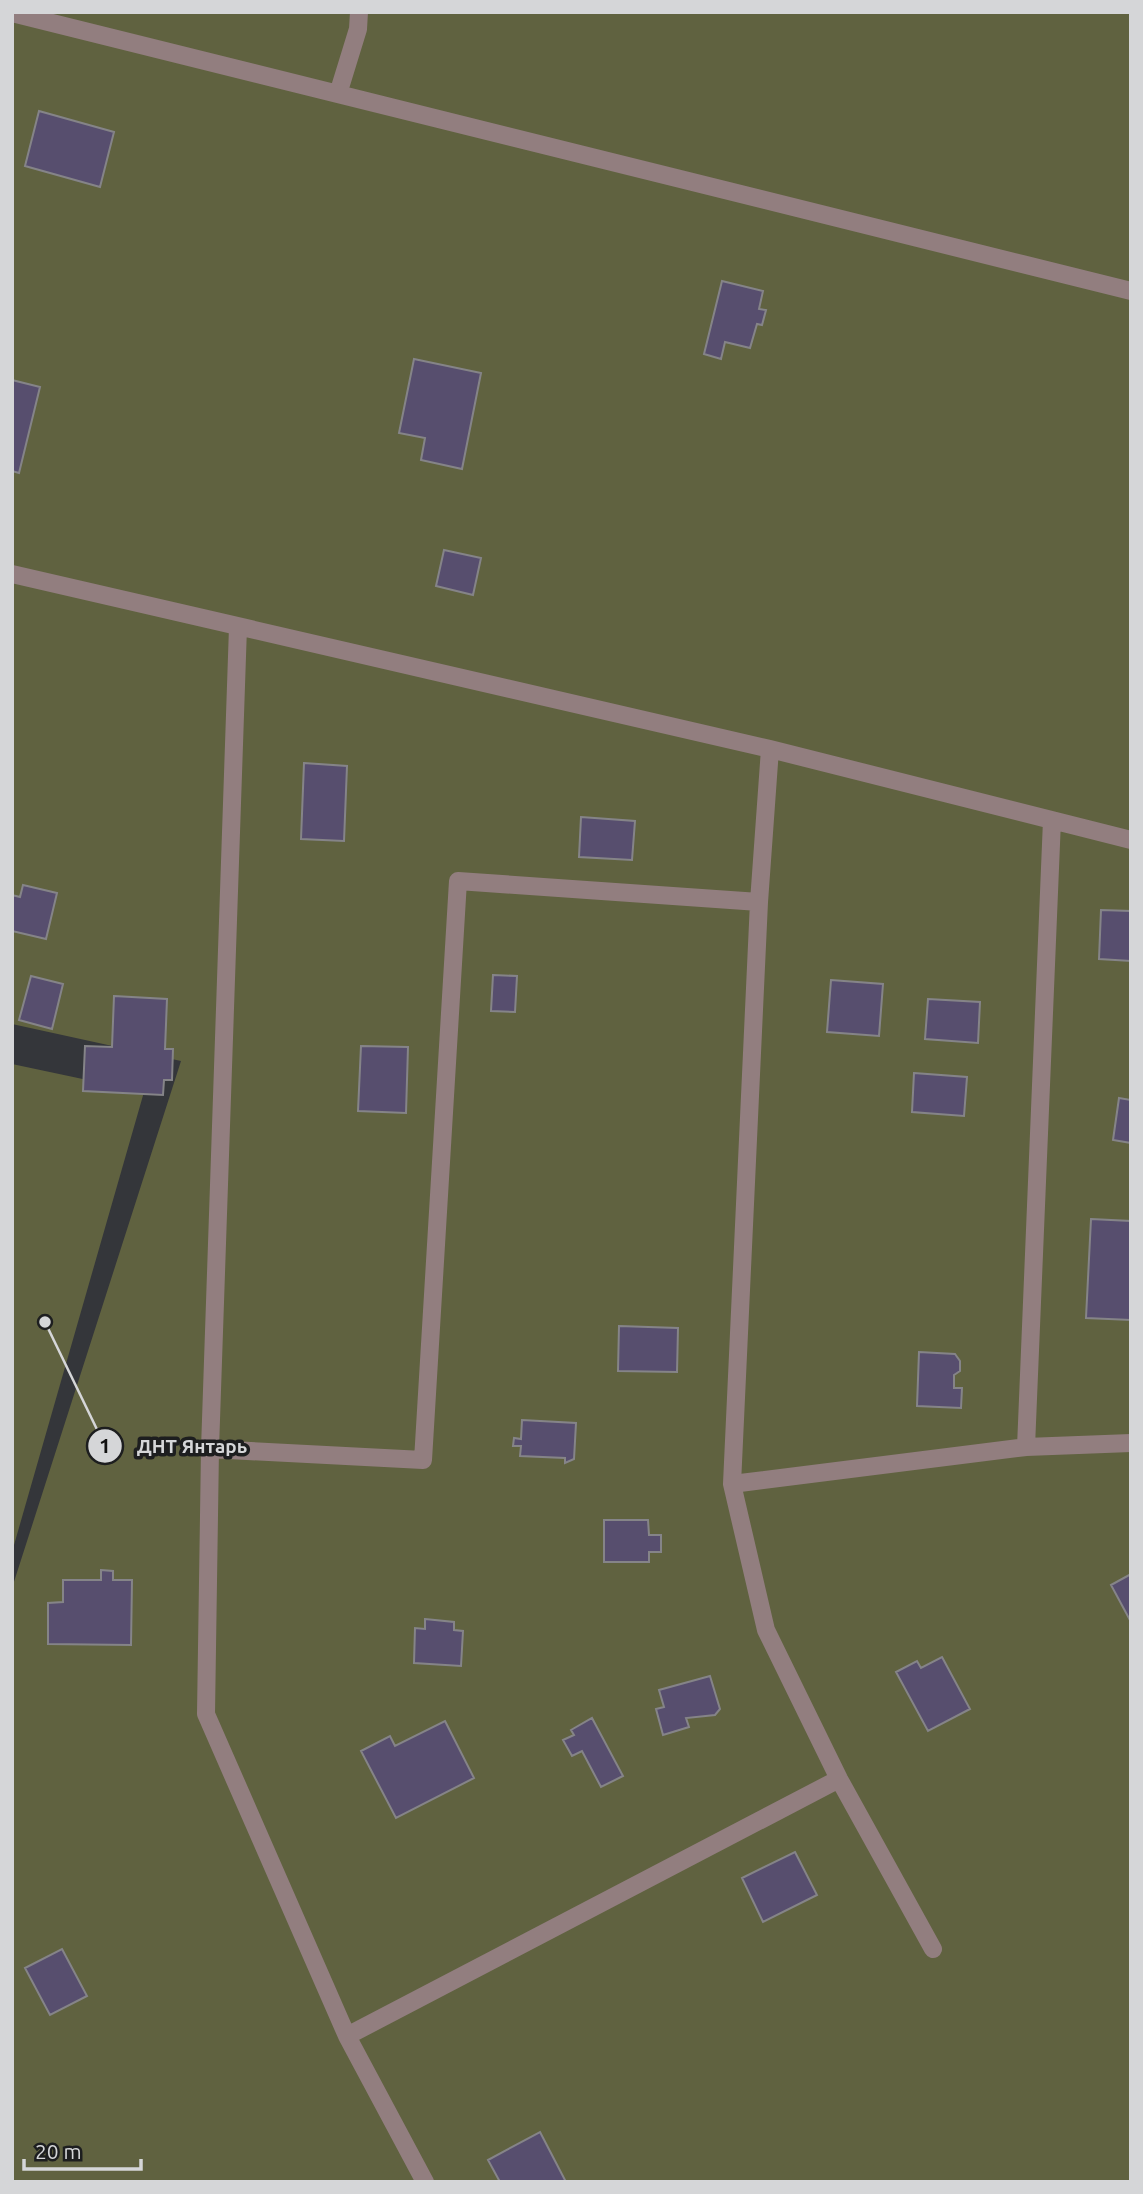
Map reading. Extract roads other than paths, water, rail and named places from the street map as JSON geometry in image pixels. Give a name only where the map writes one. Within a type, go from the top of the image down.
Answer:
[{"type":"street","points":[[338,94],[358,29],[359,12]]},
{"type":"street","points":[[12,13],[1131,291]]},
{"type":"street","points":[[12,574],[770,749],[1131,840]]},
{"type":"street","points":[[238,627],[210,1449],[206,1714],[347,2036],[425,2182]]},
{"type":"street","points":[[770,749],[759,902],[732,1484],[766,1630],[839,1779],[933,1949]]},
{"type":"street","points":[[1026,1447],[1052,820]]},
{"type":"street","points":[[210,1449],[423,1460],[458,881],[759,902]]},
{"type":"street","points":[[732,1484],[1026,1447],[1131,1443]]},
{"type":"street","points":[[347,2036],[839,1779]]},
{"type":"place","name":"ДНТ Янтарь","points":[[45,1322]]}]
